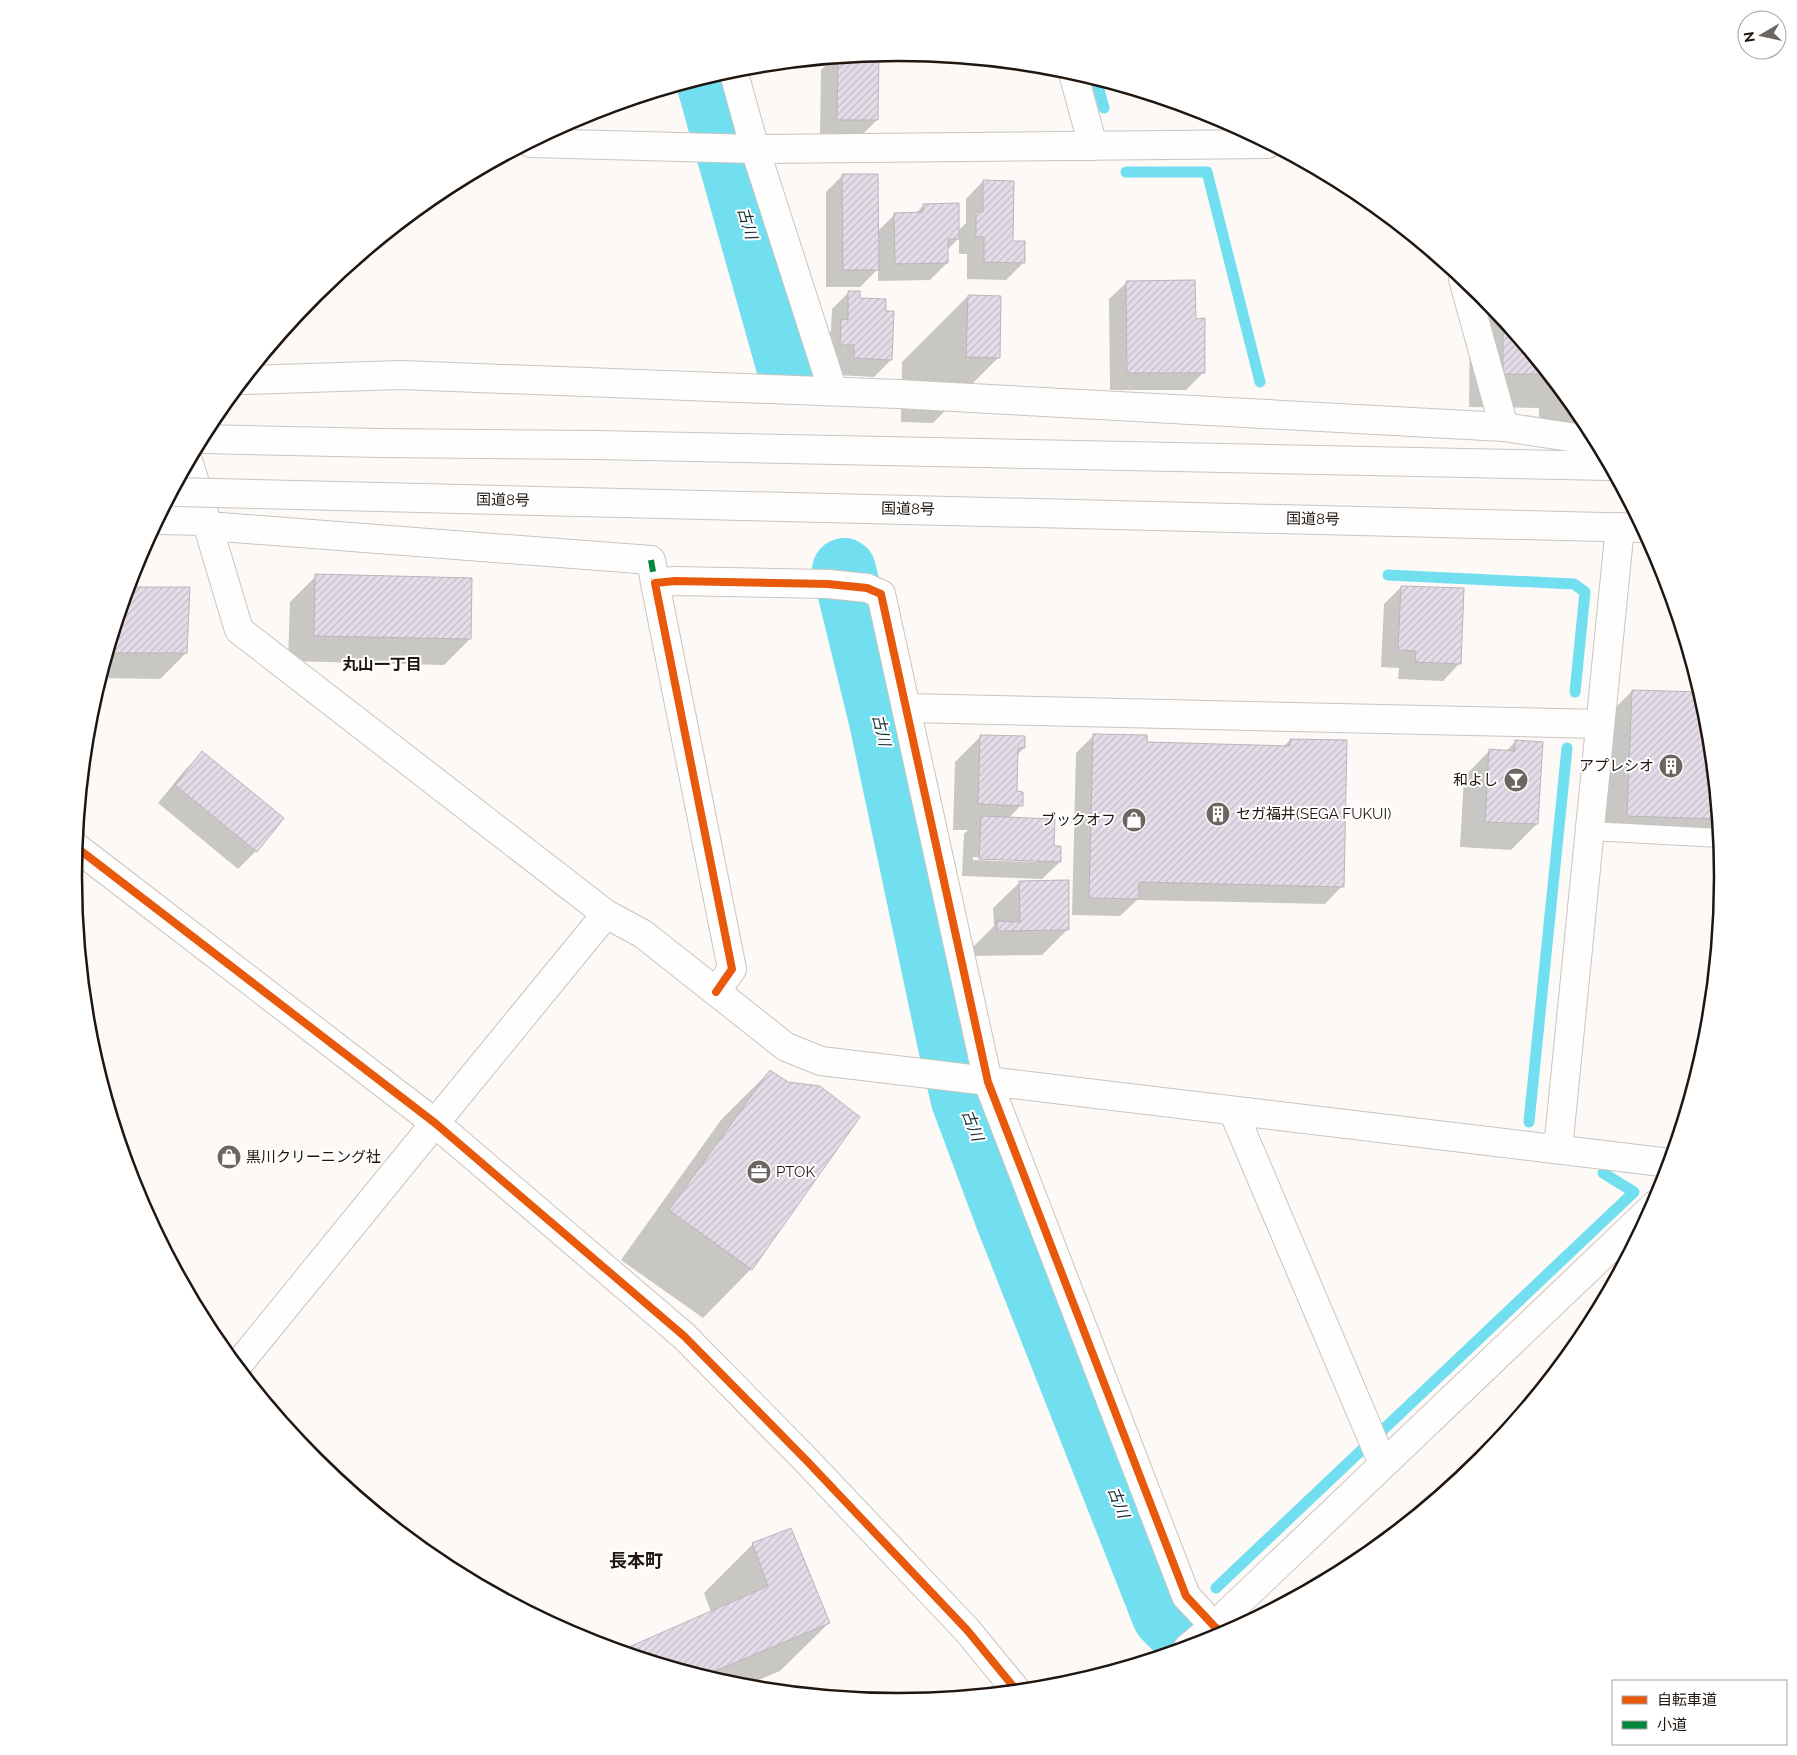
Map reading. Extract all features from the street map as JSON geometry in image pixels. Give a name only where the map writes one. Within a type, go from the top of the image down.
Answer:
[{"type":"main road","points":[[736,78],[755,149],[833,391]]},
{"type":"main road","points":[[1076,81],[1093,146]]},
{"type":"main road","points":[[541,143],[755,149],[1258,144]]},
{"type":"main road","points":[[1467,291],[1504,427]]},
{"type":"main road","points":[[252,380],[401,375],[833,391],[1504,427],[1586,439]]},
{"type":"main road","points":[[211,439],[596,445],[1603,466]]},
{"type":"main road","points":[[191,470],[239,630],[606,914],[643,934],[786,1047],[821,1062],[1558,1149],[1662,1166]]},
{"type":"main road","name":"国道8号","points":[[179,492],[1631,527]]},
{"type":"main road","points":[[164,520],[651,560],[732,969],[716,992]]},
{"type":"main road","points":[[1558,1149],[1600,724],[1631,527]]},
{"type":"main road","points":[[655,583],[828,584],[867,588],[882,594],[988,1082],[1186,1596],[1218,1629]]},
{"type":"main road","points":[[907,708],[1600,724]]},
{"type":"main road","points":[[83,852],[435,1123],[684,1336],[806,1460],[967,1630],[1013,1686]]},
{"type":"main road","points":[[241,1361],[606,914]]},
{"type":"main road","points":[[1232,1111],[1383,1464]]},
{"type":"main road","points":[[1222,1627],[1383,1464],[1640,1218]]},
{"type":"lane","points":[[1590,831],[1714,838]]},
{"type":"building","points":[[879,62],[878,120],[837,120],[838,64]]},
{"type":"building","points":[[842,174],[878,174],[879,270],[843,270]]},
{"type":"building","points":[[983,180],[1014,181],[1013,241],[1025,241],[1025,263],[984,262],[984,237],[976,237],[976,212],[983,212]]},
{"type":"building","points":[[959,203],[959,239],[948,239],[948,263],[895,264],[894,213],[923,212],[923,204]]},
{"type":"building","points":[[1195,280],[1196,319],[1205,318],[1205,373],[1127,373],[1126,281]]},
{"type":"building","points":[[848,291],[860,291],[860,298],[886,299],[886,311],[894,311],[892,360],[854,358],[854,345],[840,345],[841,319],[848,320]]},
{"type":"building","points":[[968,295],[1001,296],[1000,358],[966,357]]},
{"type":"building","points":[[1503,329],[1540,374],[1503,374]]},
{"type":"building","points":[[315,574],[472,578],[471,639],[314,636]]},
{"type":"building","points":[[1401,586],[1464,588],[1461,664],[1415,662],[1416,651],[1398,650]]},
{"type":"building","points":[[136,587],[190,587],[187,653],[114,653]]},
{"type":"building","name":"アプレシオ","points":[[1632,690],[1693,692],[1708,771],[1713,819],[1627,816]]},
{"type":"building","name":"セガ福井(SEGA FUKUI)","points":[[1093,734],[1147,735],[1147,742],[1290,746],[1290,739],[1347,740],[1344,887],[1139,882],[1139,899],[1089,898]]},
{"type":"building","points":[[980,735],[1025,736],[1025,748],[1018,748],[1017,791],[1023,792],[1023,806],[978,804]]},
{"type":"building","points":[[1515,740],[1543,742],[1538,824],[1485,822],[1489,749],[1515,751]]},
{"type":"building","points":[[202,751],[284,818],[257,852],[175,785]]},
{"type":"building","points":[[981,816],[1055,819],[1054,846],[1061,846],[1061,862],[979,859]]},
{"type":"building","points":[[1069,880],[1069,930],[997,931],[997,921],[1020,922],[1019,881]]},
{"type":"building","points":[[770,1070],[788,1082],[820,1086],[860,1117],[752,1270],[669,1210]]},
{"type":"building","points":[[791,1528],[830,1623],[713,1672],[687,1666],[628,1647],[768,1586],[752,1543]]},
{"type":"waterway","name":"古川","points":[[709,84],[789,369]]},
{"type":"waterway","points":[[1098,86],[1104,108]]},
{"type":"waterway","points":[[1126,172],[1207,172],[1260,382]]},
{"type":"waterway","name":"古川","points":[[844,570],[881,721],[963,1100],[1007,1218],[1164,1616],[1188,1640]]},
{"type":"waterway","points":[[1388,575],[1574,584],[1585,592],[1575,692]]},
{"type":"waterway","points":[[1529,1122],[1567,748]]},
{"type":"waterway","points":[[1216,1588],[1634,1192],[1603,1173]]},
{"type":"marked path","points":[[651,560],[655,583]]},
{"type":"cycle path","points":[[716,992],[732,969],[655,583],[675,581],[828,584],[867,588],[881,594],[988,1082],[1186,1596],[1218,1629]]},
{"type":"cycle path","points":[[83,852],[435,1123],[684,1336],[806,1460],[967,1630],[1013,1686]]},
{"type":"place","name":"アプレシオ","points":[[1671,766]]},
{"type":"place","name":"和よし","points":[[1516,780]]},
{"type":"place","name":"セガ福井(SEGA FUKUI)","points":[[1218,814]]},
{"type":"place","name":"ブックオフ","points":[[1134,820]]},
{"type":"place","name":"黒川クリーニング社","points":[[229,1157]]},
{"type":"place","name":"PTOK","points":[[759,1172]]},
{"type":"district","name":"丸山一丁目","points":[[382,664]]},
{"type":"district","name":"長本町","points":[[636,1561]]}]
